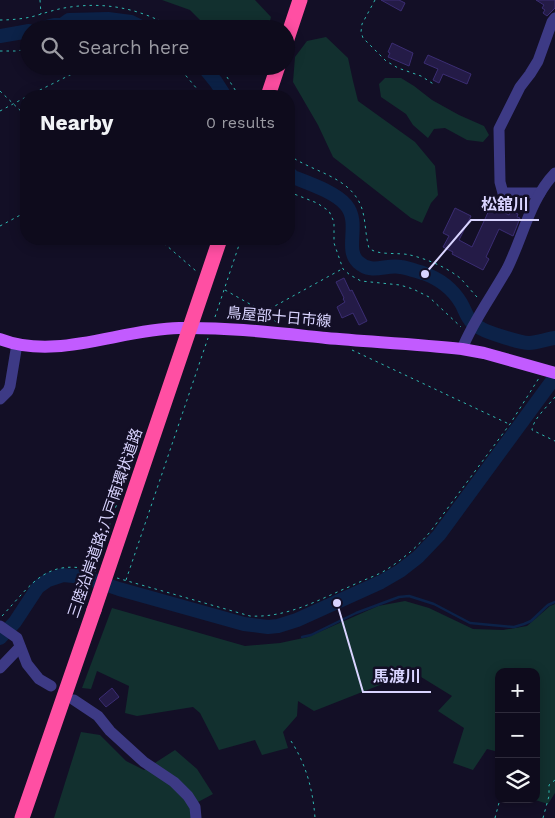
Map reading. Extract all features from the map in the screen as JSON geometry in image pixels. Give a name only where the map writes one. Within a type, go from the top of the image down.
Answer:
[{"type":"highway","points":[[293,20],[300,0]]},
{"type":"highway","points":[[270,90],[275,75]]},
{"type":"highway","name":"三陸沿岸道路;八戸南環状道路","points":[[22,818],[218,245]]},
{"type":"main road","name":"鳥屋部十日市線","points":[[0,339],[32,347],[52,347],[159,329],[211,328],[462,350],[484,353],[550,371]]},
{"type":"street","points":[[540,193],[502,193],[499,129],[520,87],[538,61],[555,18]]},
{"type":"street","points":[[462,350],[469,332],[508,267],[530,212],[548,180],[555,173]]},
{"type":"street","points":[[0,399],[10,386],[17,344]]},
{"type":"street","points":[[0,626],[17,642],[27,664],[39,679],[51,686]]},
{"type":"street","points":[[0,668],[17,642]]},
{"type":"street","points":[[74,700],[98,716],[144,762],[174,782],[188,796],[195,807],[196,818]]},
{"type":"path","points":[[40,0],[42,14]]},
{"type":"path","points":[[375,0],[362,24],[361,32],[363,38],[386,61],[398,68],[421,76],[435,85]]},
{"type":"path","points":[[0,20],[28,17],[64,8],[93,5],[123,7],[158,20]]},
{"type":"path","points":[[0,51],[20,50]]},
{"type":"path","points":[[41,90],[70,75]]},
{"type":"path","points":[[185,75],[198,90]]},
{"type":"path","points":[[226,75],[235,90]]},
{"type":"path","points":[[0,91],[20,110]]},
{"type":"path","points":[[0,110],[20,100]]},
{"type":"path","points":[[295,159],[348,187],[356,196],[362,207],[369,248],[372,252],[409,255],[440,266],[460,278],[484,308]]},
{"type":"path","points":[[295,195],[329,211],[334,222],[334,243],[343,269],[350,275],[360,281],[400,285],[413,289],[429,297],[458,325],[469,332]]},
{"type":"path","points":[[0,226],[20,215]]},
{"type":"path","points":[[166,245],[197,272]]},
{"type":"path","points":[[126,581],[239,245]]},
{"type":"path","points":[[264,312],[343,269]]},
{"type":"path","points":[[224,289],[264,312],[278,324],[282,333]]},
{"type":"path","points":[[353,351],[510,424]]},
{"type":"path","points":[[118,578],[250,616],[278,614],[300,608],[384,571],[403,558],[430,532],[550,371]]},
{"type":"path","points":[[555,397],[532,426],[532,430],[555,441]]},
{"type":"path","points":[[0,619],[34,581],[50,571],[68,567],[102,572]]},
{"type":"path","points":[[291,740],[310,783],[315,818]]},
{"type":"path","points":[[542,818],[549,796],[549,785],[555,780]]},
{"type":"path","points":[[496,818],[499,803]]},
{"type":"green space","points":[[162,0],[255,0],[271,17],[270,20],[200,20],[190,10]]},
{"type":"green space","points":[[326,37],[348,58],[358,101],[415,142],[435,166],[438,195],[431,203],[422,223],[411,218],[333,157],[318,125],[293,82],[295,57],[307,41]]},
{"type":"green space","points":[[385,78],[401,78],[432,100],[484,126],[489,135],[483,142],[467,140],[445,128],[434,129],[428,138],[413,125],[406,114],[381,97],[379,84]]},
{"type":"green space","points":[[405,601],[429,608],[473,629],[503,630],[527,626],[550,606],[555,604],[555,793],[548,804],[540,802],[540,668],[495,668],[495,751],[487,749],[473,770],[453,763],[464,728],[438,711],[452,696],[413,672],[314,711],[298,701],[297,716],[283,732],[288,748],[262,755],[255,740],[219,750],[200,713],[193,707],[137,716],[125,713],[129,686],[97,671],[91,689],[82,688],[112,608],[245,646],[280,643],[308,637],[378,606]]},
{"type":"green space","points":[[81,732],[100,735],[126,761],[144,770],[175,750],[197,769],[213,794],[198,802],[197,818],[54,818]]},
{"type":"building","points":[[381,0],[399,0],[405,3],[401,11]]},
{"type":"building","points":[[536,0],[555,0],[555,8],[547,16],[543,13],[545,10],[542,8],[544,5]]},
{"type":"building","points":[[392,43],[413,53],[409,66],[388,57]]},
{"type":"building","points":[[428,55],[471,74],[467,84],[443,74],[439,83],[433,80],[438,69],[424,63]]},
{"type":"building","points":[[491,206],[509,215],[511,211],[518,214],[517,217],[520,218],[513,236],[499,229],[486,257],[489,259],[483,270],[452,254],[453,252],[443,247],[449,236],[443,233],[455,208],[471,216],[459,240],[472,247]]},
{"type":"building","points":[[344,278],[367,321],[359,325],[353,313],[342,318],[337,307],[345,302],[336,282]]},
{"type":"building","points":[[112,688],[119,697],[106,707],[99,699]]},
{"type":"waterway","points":[[69,20],[116,20]]},
{"type":"waterway","points":[[0,36],[20,33]]},
{"type":"waterway","points":[[210,75],[221,90]]},
{"type":"waterway","points":[[295,178],[328,192],[346,205],[352,220],[352,250],[354,257],[363,266],[374,269],[395,266],[435,278],[454,293],[472,322],[491,333],[525,343],[555,338]]},
{"type":"waterway","points":[[0,638],[15,622],[38,587],[48,580],[63,575],[84,577],[119,589],[244,624],[268,627],[297,620],[381,582],[400,571],[418,557],[439,535],[555,377]]},
{"type":"waterway","points":[[302,637],[311,635],[356,613],[399,597],[409,596],[434,604],[470,623],[514,627],[531,621],[548,605],[555,602]]},
{"type":"place","name":"松舘川","points":[[425,274]]},
{"type":"place","name":"馬渡川","points":[[337,603]]}]
